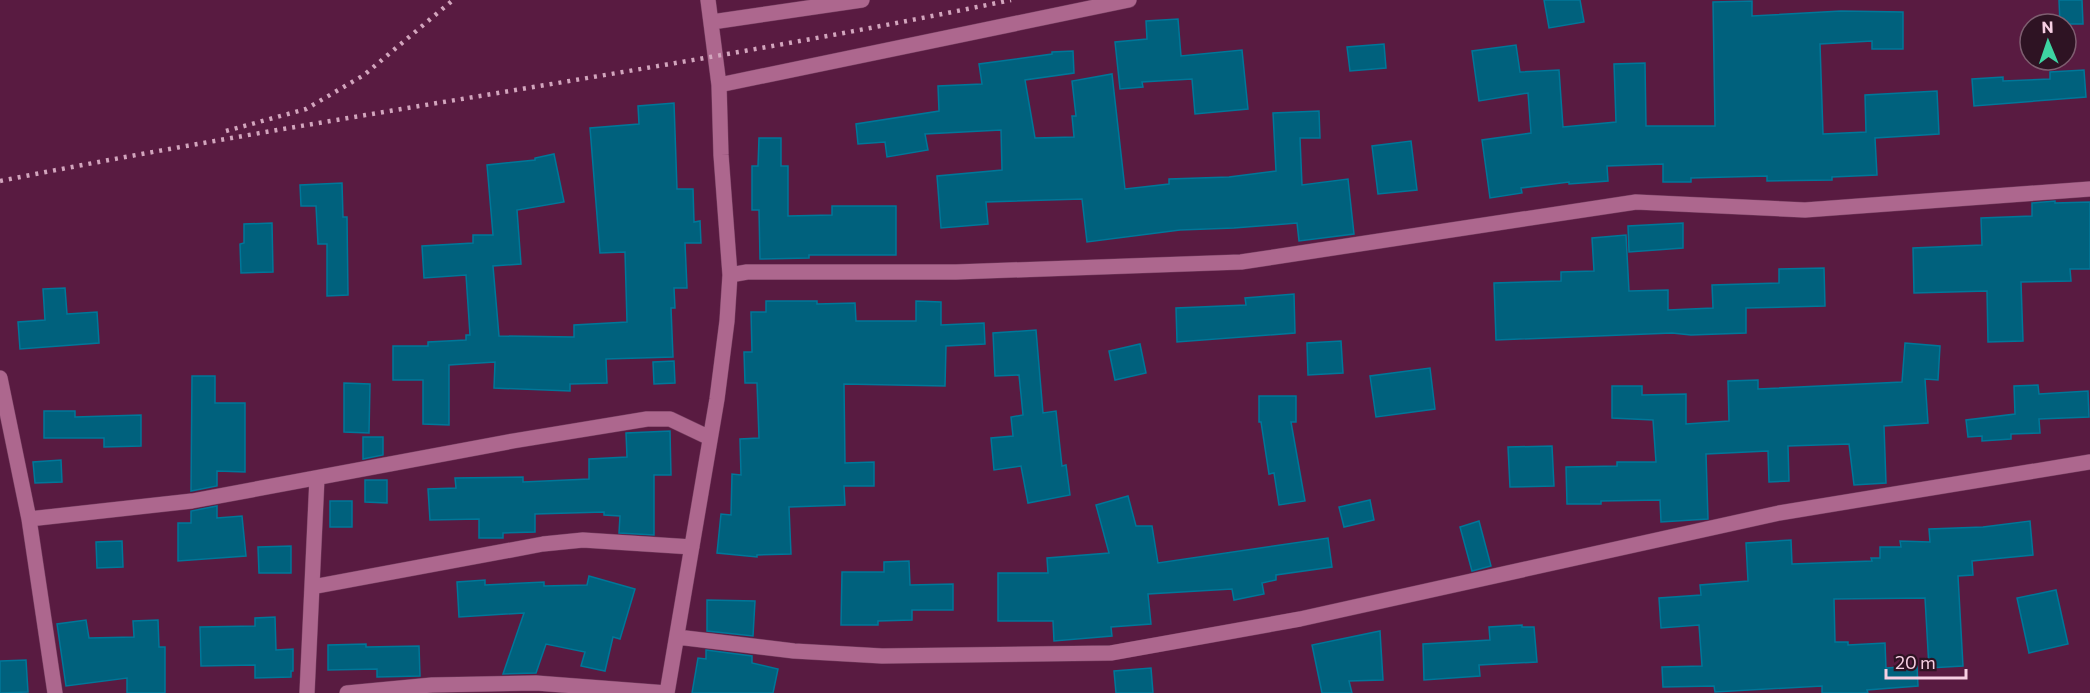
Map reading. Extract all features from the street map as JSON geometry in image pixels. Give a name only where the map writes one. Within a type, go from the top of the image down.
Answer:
[{"type":"street","points":[[347,693],[432,685],[536,682],[667,693],[710,438],[727,321],[730,275],[721,155],[719,85],[708,0]]},
{"type":"street","points":[[712,22],[862,0]]},
{"type":"street","points":[[719,85],[1129,0]]},
{"type":"street","points":[[730,275],[747,272],[956,272],[1241,262],[1636,202],[1805,210],[2090,189]]},
{"type":"street","points":[[0,378],[29,519],[56,693]]},
{"type":"street","points":[[29,519],[192,501],[502,443],[647,419],[670,419],[710,438]]},
{"type":"street","points":[[677,637],[794,651],[882,656],[1111,653],[1300,619],[1779,513],[2090,462]]},
{"type":"street","points":[[307,693],[317,478]]},
{"type":"street","points":[[312,587],[543,544],[583,540],[692,547]]},
{"type":"building","points":[[1544,0],[1580,0],[1584,22],[1549,28]]},
{"type":"building","points":[[2059,0],[2082,0],[2083,24],[2078,24],[2078,12],[2060,12]]},
{"type":"building","points":[[1752,1],[1752,16],[1841,11],[1903,12],[1903,49],[1872,49],[1872,41],[1820,44],[1823,134],[1866,132],[1865,95],[1937,91],[1939,134],[1875,138],[1877,175],[1832,177],[1832,180],[1767,181],[1767,176],[1691,178],[1691,182],[1663,182],[1663,164],[1607,166],[1608,181],[1569,184],[1569,182],[1521,188],[1522,193],[1490,198],[1482,140],[1531,133],[1528,93],[1479,101],[1472,51],[1516,45],[1520,72],[1559,70],[1563,127],[1616,122],[1614,64],[1645,63],[1646,126],[1715,126],[1713,2]]},
{"type":"building","points":[[1178,19],[1181,56],[1242,50],[1248,109],[1195,114],[1192,79],[1142,82],[1143,87],[1120,89],[1115,42],[1147,39],[1146,21]]},
{"type":"building","points":[[1384,44],[1386,68],[1350,71],[1347,47]]},
{"type":"building","points":[[1073,51],[1074,73],[1025,80],[1035,138],[1074,137],[1072,116],[1076,116],[1072,81],[1112,74],[1125,189],[1169,184],[1169,179],[1229,177],[1276,171],[1273,113],[1319,111],[1320,138],[1300,138],[1302,185],[1348,179],[1354,234],[1299,241],[1297,223],[1180,230],[1087,242],[1082,199],[986,202],[988,224],[941,228],[937,176],[1002,170],[1001,130],[925,134],[928,150],[887,157],[885,142],[858,144],[856,124],[939,111],[938,86],[982,84],[979,64],[1052,54],[1052,52]]},
{"type":"building","points":[[2084,70],[2086,97],[1974,106],[1972,79],[2003,77],[2003,81],[2050,79],[2050,72]]},
{"type":"building","points":[[674,103],[677,189],[693,189],[694,222],[700,221],[701,243],[685,243],[687,288],[674,288],[675,308],[671,308],[673,357],[606,359],[607,383],[570,384],[570,391],[494,388],[495,362],[449,365],[449,425],[423,424],[423,380],[393,380],[393,346],[428,346],[428,342],[466,340],[466,335],[470,335],[466,275],[424,278],[422,246],[473,243],[473,235],[493,235],[487,165],[535,160],[535,158],[554,154],[564,202],[517,210],[521,264],[493,266],[499,336],[574,337],[574,325],[627,322],[625,252],[600,253],[590,128],[639,124],[638,106]]},
{"type":"building","points":[[759,138],[781,138],[781,166],[788,166],[788,216],[832,215],[832,206],[896,206],[896,255],[809,255],[809,258],[760,259],[759,210],[752,210],[752,166],[758,166]]},
{"type":"building","points":[[1411,141],[1417,190],[1378,194],[1372,146]]},
{"type":"building","points":[[342,183],[343,217],[347,217],[348,295],[327,296],[327,244],[318,244],[316,206],[301,206],[300,185]]},
{"type":"building","points":[[2055,201],[2055,203],[2090,202],[2090,269],[2070,269],[2071,281],[2021,282],[2023,341],[1988,342],[1987,291],[1914,293],[1913,248],[1982,245],[1981,218],[2032,216],[2032,203]]},
{"type":"building","points":[[272,223],[273,272],[241,273],[240,244],[244,243],[244,224]]},
{"type":"building","points":[[1683,223],[1683,248],[1629,252],[1628,226]]},
{"type":"building","points":[[1626,235],[1629,291],[1668,290],[1668,310],[1713,308],[1712,285],[1779,283],[1779,269],[1824,268],[1825,306],[1746,308],[1746,333],[1691,335],[1672,333],[1496,340],[1494,283],[1561,281],[1561,272],[1594,271],[1592,238]]},
{"type":"building","points":[[65,288],[67,314],[97,312],[99,343],[20,349],[18,322],[45,320],[43,289]]},
{"type":"building","points":[[1294,294],[1295,333],[1177,342],[1176,308],[1246,305],[1245,298]]},
{"type":"building","points":[[766,301],[817,301],[817,304],[855,303],[856,321],[916,321],[916,301],[941,302],[941,325],[984,323],[985,344],[946,346],[945,386],[844,384],[845,463],[874,462],[874,486],[844,486],[845,505],[789,507],[791,554],[757,555],[757,557],[717,553],[721,514],[731,515],[732,474],[741,475],[740,439],[759,438],[757,383],[745,383],[744,352],[752,352],[751,312],[766,312]]},
{"type":"building","points":[[1036,330],[1043,413],[1056,411],[1062,466],[1066,465],[1070,495],[1028,503],[1021,466],[994,470],[991,438],[1013,436],[1011,417],[1023,415],[1019,375],[995,376],[993,333]]},
{"type":"building","points":[[1341,341],[1343,373],[1308,375],[1307,343]]},
{"type":"building","points":[[1905,343],[1940,346],[1938,380],[1925,379],[1928,423],[1884,426],[1886,483],[1854,485],[1849,444],[1788,446],[1789,481],[1769,482],[1768,451],[1706,454],[1708,519],[1661,522],[1660,500],[1567,504],[1566,467],[1617,466],[1617,462],[1656,462],[1653,420],[1612,418],[1612,386],[1642,386],[1642,395],[1686,394],[1686,424],[1729,421],[1728,381],[1758,380],[1758,389],[1902,382]]},
{"type":"building","points":[[1140,344],[1146,373],[1115,380],[1109,351]]},
{"type":"building","points":[[674,361],[675,383],[654,384],[653,362]]},
{"type":"building","points":[[1430,368],[1435,409],[1376,417],[1370,376]]},
{"type":"building","points":[[192,376],[215,376],[215,403],[245,403],[245,472],[217,471],[217,486],[191,491]]},
{"type":"building","points":[[344,383],[370,384],[369,433],[344,432]]},
{"type":"building","points":[[2038,385],[2039,394],[2088,391],[2089,417],[2039,419],[2040,433],[2011,434],[2011,439],[1982,441],[1982,436],[1968,437],[1966,420],[2015,414],[2014,386]]},
{"type":"building","points":[[1259,396],[1296,396],[1296,422],[1291,422],[1305,501],[1279,505],[1274,473],[1269,474],[1261,422],[1259,422]]},
{"type":"building","points":[[44,411],[75,411],[75,417],[141,415],[141,446],[104,447],[104,438],[44,438]]},
{"type":"building","points":[[670,431],[671,475],[654,475],[654,535],[619,533],[620,516],[604,515],[604,512],[535,514],[535,532],[503,533],[503,538],[479,538],[479,519],[430,520],[428,489],[456,488],[455,478],[523,477],[523,482],[589,479],[589,459],[627,457],[626,433]]},
{"type":"building","points":[[363,437],[383,437],[383,455],[363,459]]},
{"type":"building","points":[[1552,446],[1554,486],[1510,487],[1508,447]]},
{"type":"building","points":[[61,460],[62,482],[35,483],[33,462]]},
{"type":"building","points":[[365,480],[387,480],[387,503],[365,502]]},
{"type":"building","points":[[1128,496],[1136,526],[1152,526],[1158,563],[1328,538],[1332,567],[1276,575],[1276,580],[1262,583],[1264,594],[1234,600],[1232,589],[1148,594],[1151,624],[1111,627],[1112,636],[1054,641],[1053,621],[998,621],[998,573],[1048,573],[1047,558],[1109,553],[1096,505]]},
{"type":"building","points":[[1370,500],[1374,520],[1344,527],[1339,507]]},
{"type":"building","points":[[330,501],[352,501],[352,527],[330,527]]},
{"type":"building","points":[[217,506],[217,518],[242,516],[246,556],[178,561],[178,523],[191,523],[191,511]]},
{"type":"building","points":[[1479,521],[1491,566],[1472,571],[1460,527]]},
{"type":"building","points":[[2030,521],[2033,555],[1972,561],[1973,575],[1958,576],[1963,666],[1929,668],[1925,598],[1834,599],[1835,642],[1848,642],[1848,645],[1885,643],[1886,668],[1917,666],[1918,686],[1867,690],[1868,693],[1822,693],[1822,686],[1715,692],[1714,686],[1663,687],[1662,667],[1702,666],[1699,625],[1661,628],[1659,598],[1701,595],[1700,585],[1748,581],[1746,543],[1791,540],[1792,564],[1872,561],[1871,558],[1880,558],[1880,547],[1901,547],[1900,541],[1930,542],[1929,529],[1983,527]]},
{"type":"building","points":[[122,541],[123,567],[97,568],[96,542]]},
{"type":"building","points":[[291,546],[291,573],[259,573],[258,547]]},
{"type":"building","points":[[909,561],[910,585],[953,584],[953,610],[912,610],[912,620],[878,621],[878,625],[841,625],[842,572],[884,572],[884,562]]},
{"type":"building","points":[[589,576],[635,589],[620,639],[613,637],[605,671],[581,666],[585,652],[546,644],[536,673],[503,674],[524,613],[459,617],[457,582],[485,580],[485,585],[544,582],[544,586],[587,585]]},
{"type":"building","points":[[2056,590],[2068,644],[2029,653],[2017,598]]},
{"type":"building","points":[[707,600],[755,601],[753,636],[707,631]]},
{"type":"building","points":[[275,617],[276,650],[293,649],[291,677],[255,678],[255,665],[201,666],[200,627],[255,626],[255,618]]},
{"type":"building","points":[[86,620],[89,638],[134,637],[133,621],[158,620],[159,647],[165,647],[165,693],[127,693],[127,678],[66,686],[57,624]]},
{"type":"building","points":[[1522,625],[1522,627],[1534,627],[1537,662],[1479,665],[1480,676],[1424,680],[1423,644],[1490,640],[1489,627]]},
{"type":"building","points":[[1380,631],[1383,680],[1349,681],[1352,693],[1322,693],[1312,645]]},
{"type":"building","points":[[366,644],[366,647],[419,646],[420,676],[377,677],[377,669],[328,670],[328,645]]},
{"type":"building","points":[[706,650],[752,656],[752,663],[778,669],[773,693],[692,693],[698,658],[706,659]]},
{"type":"building","points":[[26,660],[28,692],[0,693],[0,661]]},
{"type":"building","points":[[1151,668],[1153,693],[1116,693],[1114,671]]},
{"type":"railway","points":[[226,131],[306,109],[364,75],[453,0]]},
{"type":"railway","points":[[0,181],[253,134],[759,48],[1011,0]]}]
